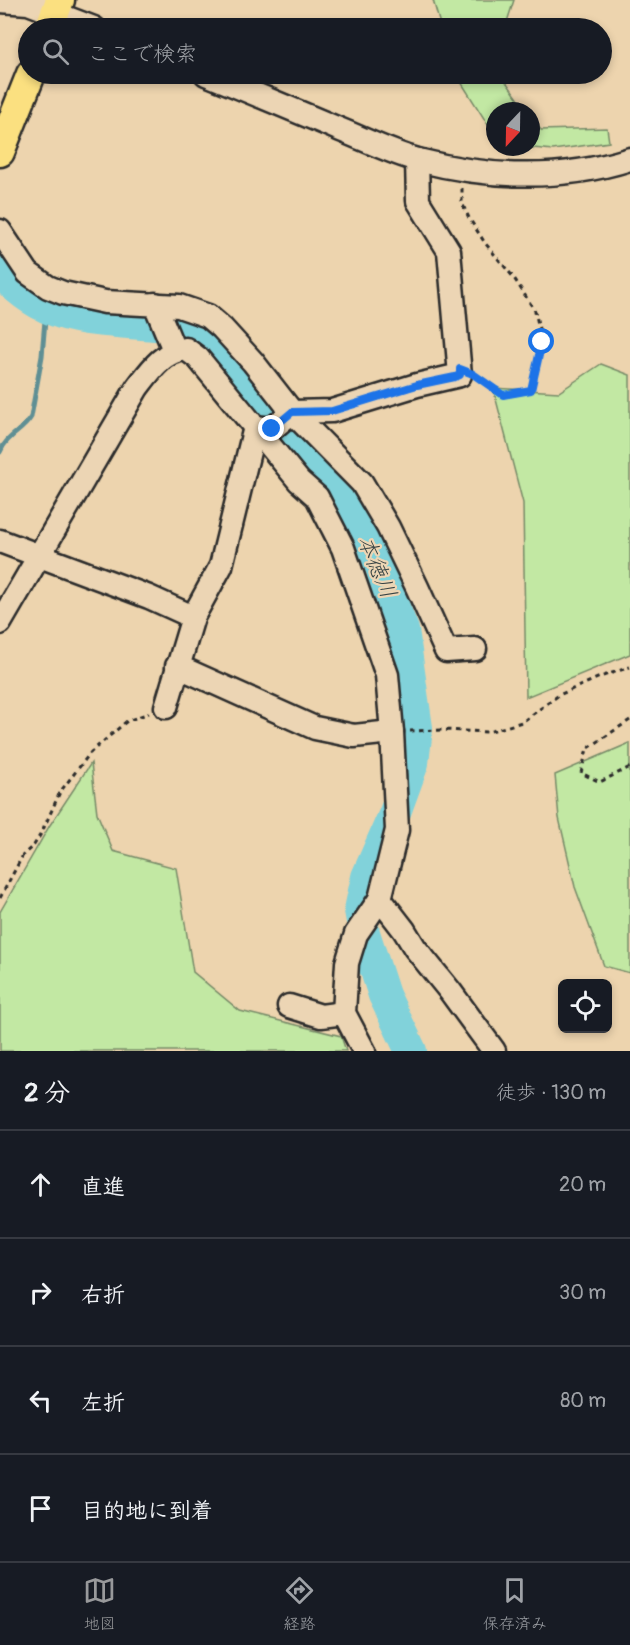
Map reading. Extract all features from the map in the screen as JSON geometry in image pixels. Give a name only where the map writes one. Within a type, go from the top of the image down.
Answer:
[{"type":"main road","points":[[0,152],[27,84]]},
{"type":"street","points":[[0,1],[28,3],[55,14]]},
{"type":"street","points":[[231,84],[417,160],[495,174],[548,174],[593,169],[630,159]]},
{"type":"street","points":[[166,707],[193,617],[221,566],[264,428],[292,412],[332,411],[417,385],[460,375],[449,251],[418,201],[417,160]]},
{"type":"street","points":[[0,231],[28,273],[48,287],[63,293],[105,302],[179,306],[208,316],[222,328],[254,362],[292,412],[362,483],[388,527],[446,651],[475,649]]},
{"type":"street","points":[[155,304],[174,350]]},
{"type":"street","points":[[0,623],[137,388],[155,365],[174,350],[186,349],[198,358],[264,428],[299,481],[317,497],[343,548],[387,675],[396,735],[397,830],[375,906],[356,934],[347,963],[344,1013],[364,1051]]},
{"type":"street","points":[[0,541],[149,597],[193,617]]},
{"type":"street","points":[[177,666],[315,728],[354,736],[396,735]]},
{"type":"street","points":[[375,906],[404,930],[415,948],[494,1051]]},
{"type":"street","points":[[290,1006],[321,1016],[344,1013]]},
{"type":"path","points":[[460,369],[473,374],[503,395],[531,390],[542,342],[535,311],[514,278],[485,243],[462,203],[463,168]]},
{"type":"path","points":[[396,735],[443,730],[488,732],[522,722],[559,695],[630,667]]},
{"type":"path","points":[[0,898],[23,855],[34,845],[42,832],[60,792],[91,752],[127,721],[166,707]]},
{"type":"path","points":[[630,720],[587,749],[581,772],[600,782],[630,767]]},
{"type":"green space","points":[[433,0],[514,0],[508,18],[438,18]]},
{"type":"green space","points":[[462,84],[508,84],[521,102],[486,102],[486,122]]},
{"type":"green space","points":[[607,128],[609,142],[553,150],[540,149],[540,129]]},
{"type":"green space","points":[[601,364],[630,375],[630,654],[526,697],[523,503],[493,388],[559,392]]},
{"type":"green space","points":[[630,743],[630,973],[604,966],[575,887],[559,818],[555,775]]},
{"type":"green space","points":[[91,763],[97,813],[113,851],[176,868],[193,972],[240,1011],[341,1036],[346,1051],[0,1051],[0,912],[50,825]]},
{"type":"waterway","name":"本徳川","points":[[0,271],[15,287],[31,299],[65,314],[101,321],[171,326],[199,337],[215,350],[364,530],[382,570],[387,590],[403,630],[417,728],[413,763],[394,815],[367,877],[360,910],[364,933],[384,995],[411,1051]]},
{"type":"waterway","points":[[0,452],[7,441],[31,417],[42,356],[46,308]]},
{"type":"route","points":[[272,429],[292,412],[332,411],[417,385],[455,377],[460,375],[460,369],[473,374],[503,395],[531,390],[542,342]]}]
